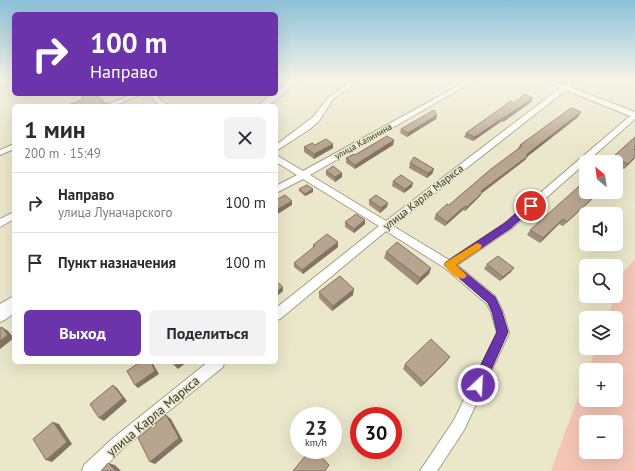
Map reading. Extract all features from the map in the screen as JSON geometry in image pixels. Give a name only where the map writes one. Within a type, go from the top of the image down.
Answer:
[{"type":"street","points":[[278,147],[312,123],[326,103]]},
{"type":"street","name":"улица Калинина","points":[[278,189],[430,103]]},
{"type":"street","name":"улица Карла Маркса","points":[[278,313],[542,103]]},
{"type":"street","points":[[449,265],[508,226],[635,115],[606,103]]},
{"type":"street","points":[[0,152],[12,147]]},
{"type":"street","points":[[278,159],[305,174],[449,265],[491,300],[497,312],[503,332],[459,425],[428,471]]},
{"type":"street","points":[[0,223],[12,216]]},
{"type":"street","points":[[0,314],[12,305]]},
{"type":"street","name":"улица Карла Маркса","points":[[90,471],[117,444],[216,364]]},
{"type":"shaded area","points":[[635,259],[635,471],[551,471],[579,394],[579,407],[623,407],[623,363],[591,363],[593,355],[623,355],[623,311],[610,311],[613,303],[623,303],[623,275],[625,270]]},
{"type":"building","points":[[102,103],[108,104],[70,104]]},
{"type":"building","points":[[508,103],[526,103],[475,137],[466,133]]},
{"type":"building","points":[[571,108],[581,112],[526,155],[528,156],[481,191],[483,192],[467,207],[465,206],[447,222],[436,214],[522,146],[520,145]]},
{"type":"building","points":[[434,110],[437,115],[408,133],[401,129]]},
{"type":"building","points":[[387,136],[394,140],[355,165],[346,158],[354,154],[355,155]]},
{"type":"building","points":[[635,137],[635,157],[628,164],[623,162],[623,155],[615,155]]},
{"type":"building","points":[[326,139],[333,144],[314,154],[304,147],[312,143],[315,145]]},
{"type":"building","points":[[414,157],[434,169],[428,173],[410,163]]},
{"type":"building","points":[[333,166],[342,173],[335,177],[326,171]]},
{"type":"building","points":[[401,175],[413,183],[405,189],[393,181]]},
{"type":"building","points":[[307,185],[313,189],[305,194],[299,189]]},
{"type":"building","points":[[579,186],[579,199],[592,199],[583,207],[579,207],[579,211],[567,222],[563,219],[543,238],[530,230]]},
{"type":"building","points":[[285,195],[292,201],[278,209],[278,199]]},
{"type":"building","points":[[376,195],[388,203],[381,208],[369,200]]},
{"type":"building","points":[[356,214],[365,220],[354,229],[345,222]]},
{"type":"building","points":[[327,234],[338,242],[302,270],[294,263],[315,246],[313,245]]},
{"type":"building","points":[[397,242],[431,268],[420,278],[386,252]]},
{"type":"building","points":[[498,256],[514,268],[503,277],[487,264]]},
{"type":"building","points":[[340,276],[354,289],[333,306],[319,292]]},
{"type":"building","points":[[278,283],[283,287],[278,291]]},
{"type":"building","points":[[2,327],[8,335],[0,341],[0,328]]},
{"type":"building","points":[[431,339],[450,357],[424,383],[405,364]]},
{"type":"building","points":[[137,364],[152,364],[155,371],[135,385],[127,371]]},
{"type":"building","points":[[113,385],[123,398],[99,418],[90,404]]},
{"type":"building","points":[[166,415],[179,438],[150,462],[138,438]]},
{"type":"building","points":[[53,422],[67,442],[46,460],[33,439]]},
{"type":"building","points":[[303,459],[323,459],[329,465],[325,471],[293,471]]},
{"type":"building","points":[[108,463],[116,471],[101,471]]},
{"type":"slow traffic","points":[[462,275],[449,265],[477,246]]},
{"type":"route","points":[[478,385],[503,332],[497,312],[491,300],[449,265],[508,226],[531,206]]}]
